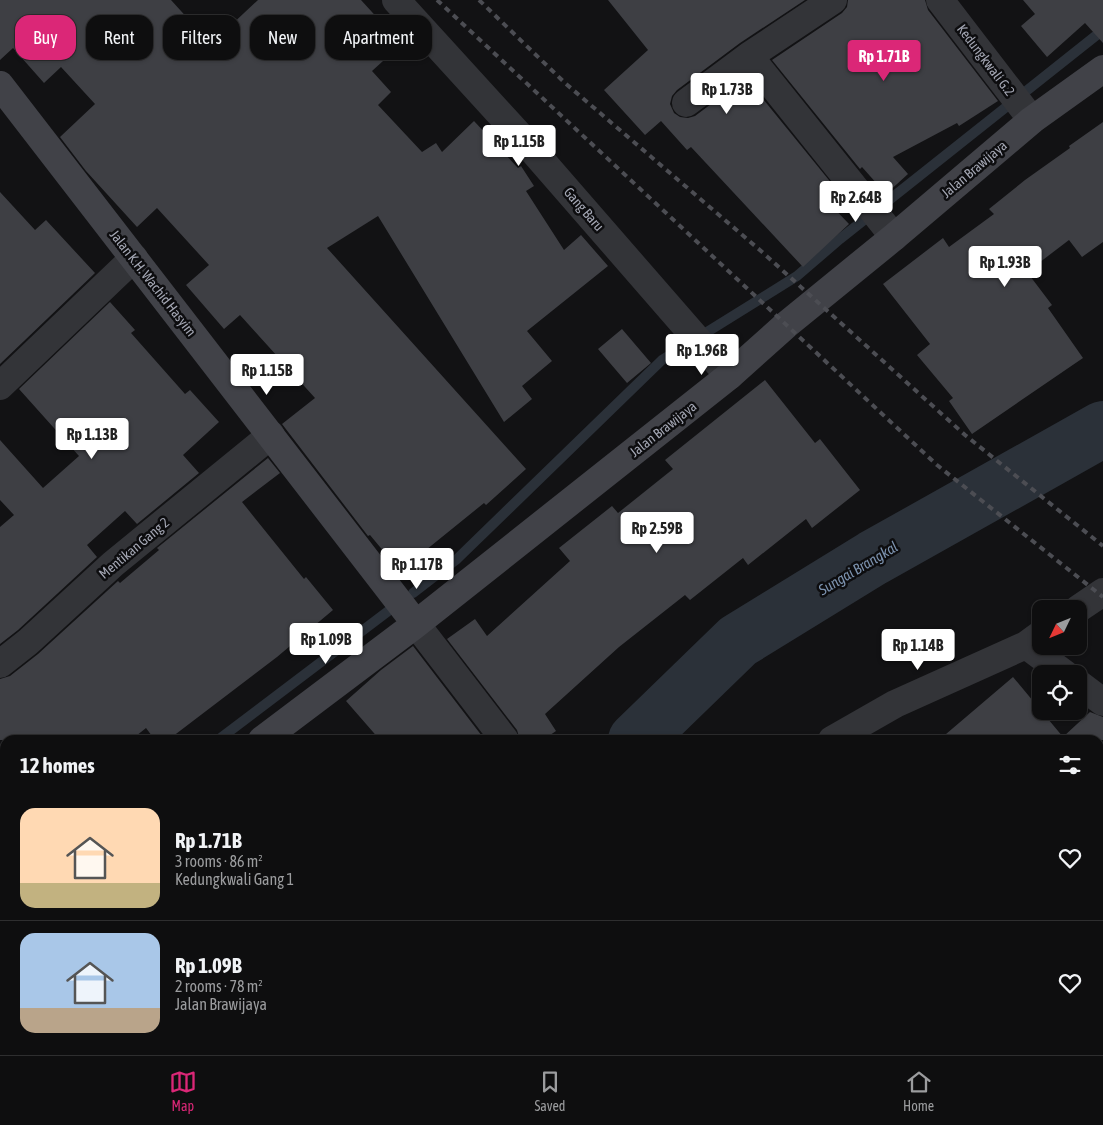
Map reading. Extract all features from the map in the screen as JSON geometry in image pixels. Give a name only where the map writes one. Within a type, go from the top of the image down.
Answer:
[{"type":"main road","name":"Jalan Brawijaya","points":[[269,735],[416,624],[729,376],[888,229],[1025,111],[1103,69]]},
{"type":"main road","name":"Jalan K.H. Wachid Hasyim","points":[[0,85],[416,624]]},
{"type":"street","name":"Gang Baru","points":[[396,0],[521,137],[729,376]]},
{"type":"street","points":[[686,103],[749,56],[833,0]]},
{"type":"street","name":"Kedungkwali G.2","points":[[940,0],[1025,111]]},
{"type":"street","points":[[749,56],[888,229]]},
{"type":"street","points":[[0,386],[134,258]]},
{"type":"street","name":"Mentikan Gang 2","points":[[0,664],[28,642],[113,564],[270,436]]},
{"type":"street","points":[[1088,602],[1103,592]]},
{"type":"street","points":[[416,624],[501,735]]},
{"type":"street","points":[[841,735],[896,704],[1032,640]]},
{"type":"street","points":[[1047,655],[1057,665]]},
{"type":"street","points":[[1087,690],[1103,702]]},
{"type":"building","points":[[0,0],[171,0],[185,15],[163,15],[163,60],[240,60],[240,17],[258,0],[361,0],[375,15],[325,15],[325,60],[382,60],[372,71],[391,92],[378,105],[422,152],[436,143],[442,152],[474,121],[518,168],[521,166],[534,186],[526,191],[564,250],[581,235],[608,266],[527,331],[552,361],[522,386],[532,399],[504,422],[378,216],[327,248],[526,469],[486,505],[484,503],[400,571],[370,535],[368,536],[282,424],[315,398],[240,315],[224,329],[186,285],[209,265],[157,208],[137,227],[86,171],[60,137],[95,104],[61,67],[44,83],[24,60],[76,60],[76,15],[15,15],[15,50],[13,48],[0,60]]},
{"type":"building","points":[[608,0],[805,0],[740,43],[677,90],[672,96],[670,104],[674,113],[680,117],[688,118],[695,116],[746,78],[837,190],[826,200],[849,224],[803,267],[691,147],[687,150],[661,121],[645,135],[604,90],[648,50]]},
{"type":"building","points":[[848,0],[925,0],[928,10],[998,101],[959,126],[957,123],[893,157],[908,174],[886,194],[862,167],[860,169],[772,60],[842,13],[847,7]]},
{"type":"building","points":[[1023,0],[1103,0],[1103,43],[1085,23],[1047,57],[1021,26],[1035,14]]},
{"type":"building","points":[[1103,122],[1103,242],[1082,257],[1069,240],[1027,272],[1052,305],[1048,308],[1083,358],[972,434],[949,401],[953,398],[917,355],[930,344],[883,284],[943,238],[949,247],[994,214],[989,209],[1025,180],[1070,148],[1069,146]]},
{"type":"building","points":[[0,192],[35,230],[46,220],[95,273],[0,364]]},
{"type":"building","points":[[110,302],[135,330],[131,333],[185,394],[190,390],[219,422],[183,455],[199,473],[137,524],[125,511],[87,545],[97,557],[18,630],[0,644],[0,527],[14,515],[0,500],[0,440],[43,488],[79,456],[19,389]]},
{"type":"building","points":[[622,329],[651,363],[627,383],[598,349]]},
{"type":"building","points":[[765,380],[815,443],[820,439],[860,490],[812,528],[806,519],[748,565],[743,558],[690,600],[685,595],[619,647],[545,714],[556,731],[550,735],[518,735],[517,730],[447,639],[475,619],[487,636],[570,561],[559,548],[612,506],[618,513],[673,469],[665,460]]},
{"type":"building","points":[[268,458],[280,473],[242,502],[304,579],[306,577],[333,610],[277,657],[175,735],[151,735],[146,728],[137,735],[0,735],[0,679],[10,676],[38,654],[118,581],[120,583],[159,550],[157,548]]},
{"type":"building","points":[[413,646],[481,735],[376,735],[346,701],[381,670]]},
{"type":"building","points":[[1013,677],[1032,700],[1032,720],[1049,720],[1061,735],[945,735]]},
{"type":"building","points":[[1090,712],[1103,717],[1103,735],[1065,735],[1081,720],[1087,720],[1087,715]]},
{"type":"waterway","points":[[413,593],[457,559],[662,360],[797,276],[840,239],[1103,30]]},
{"type":"waterway","name":"Sungai Brangkal","points":[[641,735],[738,641],[873,558],[1103,429]]},
{"type":"waterway","points":[[225,735],[391,609]]},
{"type":"railway","points":[[437,0],[937,465],[1103,597]]},
{"type":"railway","points":[[479,0],[565,83],[761,251],[965,435],[1103,546]]}]
